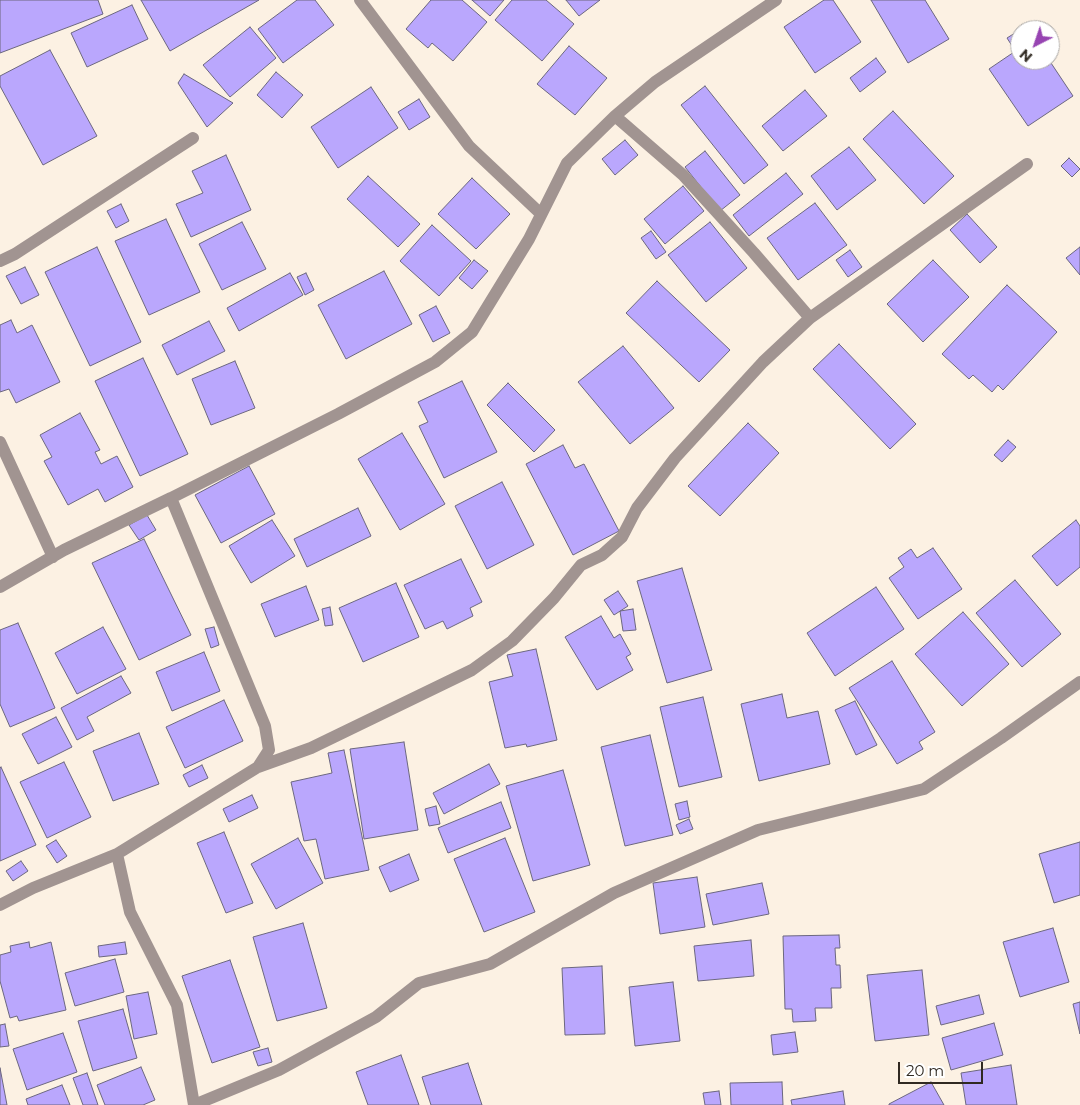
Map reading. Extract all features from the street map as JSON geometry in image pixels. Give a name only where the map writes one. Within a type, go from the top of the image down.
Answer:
[{"type":"street","points":[[360,0],[469,146],[541,214]]},
{"type":"street","points":[[0,587],[53,557],[338,414],[435,362],[472,332],[529,239],[567,164],[614,116],[655,82],[776,0]]},
{"type":"street","points":[[614,116],[683,175],[810,318]]},
{"type":"street","points":[[0,261],[15,254],[193,138]]},
{"type":"street","points":[[0,905],[32,888],[117,854],[175,816],[258,767],[312,748],[472,670],[512,641],[554,598],[581,565],[602,555],[622,537],[637,508],[674,458],[764,362],[810,318],[1027,164]]},
{"type":"street","points":[[0,442],[53,557]]},
{"type":"street","points":[[171,498],[264,726],[268,750],[258,767]]},
{"type":"street","points":[[117,854],[130,912],[177,1005],[194,1105],[279,1070],[376,1017],[419,983],[490,964],[614,893],[758,830],[924,789],[1080,682]]},
{"type":"building","points":[[0,0],[98,0],[103,14],[0,53]]},
{"type":"building","points":[[141,0],[259,0],[170,51]]},
{"type":"building","points":[[297,0],[315,0],[334,25],[283,63],[258,29]]},
{"type":"building","points":[[431,0],[462,0],[487,22],[453,61],[432,43],[428,48],[406,29]]},
{"type":"building","points":[[472,0],[504,0],[490,16]]},
{"type":"building","points":[[512,0],[546,0],[574,24],[542,61],[495,20]]},
{"type":"building","points":[[566,0],[600,0],[579,16]]},
{"type":"building","points":[[824,0],[833,0],[861,42],[815,73],[784,27]]},
{"type":"building","points":[[871,0],[925,0],[949,39],[908,63]]},
{"type":"building","points":[[132,5],[148,39],[87,67],[71,33]]},
{"type":"building","points":[[250,27],[276,58],[230,97],[203,65]]},
{"type":"building","points":[[569,46],[607,78],[575,115],[537,84]]},
{"type":"building","points":[[50,50],[97,136],[43,165],[0,86],[0,76]]},
{"type":"building","points":[[1010,55],[1010,70],[1056,70],[1073,96],[1028,126],[989,69]]},
{"type":"building","points":[[876,58],[886,72],[860,92],[850,78]]},
{"type":"building","points":[[276,72],[303,95],[282,118],[257,95]]},
{"type":"building","points":[[184,74],[233,103],[207,127],[178,83]]},
{"type":"building","points":[[705,86],[768,165],[744,184],[681,105]]},
{"type":"building","points":[[371,87],[398,128],[338,168],[311,127]]},
{"type":"building","points":[[805,90],[827,116],[783,151],[762,126]]},
{"type":"building","points":[[419,99],[430,117],[409,130],[398,112]]},
{"type":"building","points":[[893,111],[954,176],[924,204],[863,139]]},
{"type":"building","points":[[625,140],[638,155],[615,175],[602,159]]},
{"type":"building","points":[[849,147],[876,180],[837,210],[811,176]]},
{"type":"building","points":[[705,151],[740,195],[720,211],[685,167]]},
{"type":"building","points":[[226,155],[251,210],[191,237],[176,204],[203,193],[192,171]]},
{"type":"building","points":[[1069,158],[1080,169],[1072,177],[1061,166]]},
{"type":"building","points":[[786,173],[803,194],[749,236],[733,215]]},
{"type":"building","points":[[368,176],[420,224],[398,247],[347,199]]},
{"type":"building","points":[[472,178],[510,214],[476,249],[438,214]]},
{"type":"building","points":[[683,186],[704,211],[665,244],[644,219]]},
{"type":"building","points":[[815,203],[847,245],[798,280],[767,238]]},
{"type":"building","points":[[121,204],[129,221],[116,228],[107,211]]},
{"type":"building","points":[[967,214],[997,247],[980,263],[950,230]]},
{"type":"building","points":[[166,219],[200,292],[149,315],[115,241]]},
{"type":"building","points":[[242,222],[266,269],[222,290],[199,244]]},
{"type":"building","points":[[710,222],[747,268],[706,302],[668,255]]},
{"type":"building","points":[[432,225],[471,261],[439,296],[400,261]]},
{"type":"building","points":[[651,231],[666,252],[656,259],[641,238]]},
{"type":"building","points":[[97,247],[141,342],[90,366],[45,272]]},
{"type":"building","points":[[1080,247],[1080,275],[1066,258]]},
{"type":"building","points":[[850,250],[862,267],[848,277],[836,260]]},
{"type":"building","points":[[474,260],[488,271],[472,289],[459,278]]},
{"type":"building","points":[[933,260],[969,297],[923,342],[887,304]]},
{"type":"building","points":[[25,267],[39,295],[21,304],[6,276]]},
{"type":"building","points":[[384,271],[412,324],[346,359],[318,305]]},
{"type":"building","points":[[290,273],[303,295],[239,331],[227,308]]},
{"type":"building","points":[[306,273],[314,290],[305,295],[297,277]]},
{"type":"building","points":[[657,281],[730,350],[699,382],[626,313]]},
{"type":"building","points":[[1007,285],[1057,332],[1003,390],[998,385],[992,392],[973,375],[969,379],[942,354]]},
{"type":"building","points":[[436,306],[450,333],[433,342],[419,315]]},
{"type":"building","points":[[11,320],[17,333],[32,325],[60,382],[16,403],[9,389],[0,392],[0,325]]},
{"type":"building","points":[[209,321],[225,351],[177,375],[162,345]]},
{"type":"building","points":[[839,344],[916,424],[890,449],[813,369]]},
{"type":"building","points":[[623,346],[674,408],[630,444],[578,382]]},
{"type":"building","points":[[143,358],[188,454],[140,476],[95,381]]},
{"type":"building","points":[[235,361],[255,408],[211,425],[192,379]]},
{"type":"building","points":[[462,381],[497,452],[444,478],[419,426],[428,422],[418,402]]},
{"type":"building","points":[[508,383],[555,430],[534,452],[487,405]]},
{"type":"building","points":[[80,413],[100,450],[95,452],[101,464],[117,456],[133,487],[105,502],[98,489],[68,505],[44,461],[52,457],[40,435]]},
{"type":"building","points":[[748,423],[779,453],[720,516],[688,486]]},
{"type":"building","points":[[402,433],[445,504],[400,530],[358,459]]},
{"type":"building","points":[[1008,440],[1016,447],[1002,462],[994,455]]},
{"type":"building","points":[[563,445],[575,468],[584,464],[619,531],[573,555],[526,464]]},
{"type":"building","points":[[249,466],[275,514],[221,543],[195,495]]},
{"type":"building","points":[[502,482],[534,545],[487,569],[455,506]]},
{"type":"building","points":[[358,508],[371,536],[307,567],[294,539]]},
{"type":"building","points":[[147,515],[156,530],[139,540],[129,525]]},
{"type":"building","points":[[272,520],[295,556],[251,583],[229,546]]},
{"type":"building","points":[[1076,520],[1080,526],[1080,567],[1057,586],[1032,556]]},
{"type":"building","points":[[144,539],[191,635],[139,660],[92,563]]},
{"type":"building","points":[[933,548],[962,589],[918,619],[889,578],[904,567],[898,558],[911,549],[917,558]]},
{"type":"building","points":[[461,559],[482,602],[470,608],[473,616],[447,629],[443,621],[425,629],[404,585]]},
{"type":"building","points":[[682,568],[712,670],[667,683],[637,581]]},
{"type":"building","points":[[1015,580],[1061,634],[1022,667],[976,613]]},
{"type":"building","points":[[396,583],[419,637],[363,662],[339,608]]},
{"type":"building","points":[[306,586],[319,620],[275,637],[261,604]]},
{"type":"building","points":[[876,587],[904,629],[835,676],[807,633]]},
{"type":"building","points":[[618,591],[628,606],[614,615],[604,600]]},
{"type":"building","points":[[330,607],[333,625],[325,626],[322,609]]},
{"type":"building","points":[[633,609],[636,630],[623,631],[620,611]]},
{"type":"building","points":[[963,612],[1009,664],[962,706],[915,654]]},
{"type":"building","points":[[601,616],[614,638],[620,634],[631,654],[626,657],[633,670],[597,690],[565,637]]},
{"type":"building","points":[[18,623],[55,708],[10,727],[0,704],[0,630]]},
{"type":"building","points":[[103,627],[126,669],[77,694],[55,653]]},
{"type":"building","points":[[214,627],[219,645],[211,648],[205,629]]},
{"type":"building","points":[[536,649],[557,740],[527,747],[526,744],[505,748],[489,682],[513,676],[507,655]]},
{"type":"building","points":[[204,652],[220,691],[172,711],[156,672]]},
{"type":"building","points":[[892,661],[935,732],[919,742],[923,749],[897,764],[849,688]]},
{"type":"building","points":[[121,676],[131,693],[87,717],[94,731],[77,740],[61,708]]},
{"type":"building","points":[[782,694],[787,718],[818,711],[830,764],[759,781],[741,704]]},
{"type":"building","points":[[703,697],[722,777],[679,787],[660,707]]},
{"type":"building","points":[[224,700],[243,741],[185,768],[166,727]]},
{"type":"building","points":[[855,701],[877,745],[856,755],[835,710]]},
{"type":"building","points":[[56,717],[72,747],[38,764],[22,734]]},
{"type":"building","points":[[139,733],[159,784],[113,801],[93,751]]},
{"type":"building","points":[[650,735],[673,835],[625,846],[601,747]]},
{"type":"building","points":[[404,742],[418,830],[364,839],[350,749]]},
{"type":"building","points":[[344,750],[369,870],[325,879],[316,839],[304,841],[291,782],[332,773],[328,753]]},
{"type":"building","points":[[64,762],[91,817],[47,838],[20,782]]},
{"type":"building","points":[[489,764],[500,784],[444,814],[433,793]]},
{"type":"building","points":[[202,765],[208,778],[189,787],[183,775]]},
{"type":"building","points":[[0,768],[36,845],[0,861]]},
{"type":"building","points":[[563,770],[590,865],[533,881],[506,786]]},
{"type":"building","points":[[252,795],[258,808],[229,822],[223,809]]},
{"type":"building","points":[[687,801],[690,817],[679,820],[675,804]]},
{"type":"building","points":[[501,802],[511,828],[448,853],[438,828]]},
{"type":"building","points":[[436,806],[440,824],[429,826],[425,809]]},
{"type":"building","points":[[689,819],[693,829],[680,834],[676,825]]},
{"type":"building","points":[[224,832],[253,903],[226,913],[197,843]]},
{"type":"building","points":[[298,838],[323,883],[276,909],[251,864]]},
{"type":"building","points":[[505,838],[535,912],[484,932],[454,859]]},
{"type":"building","points":[[56,840],[67,856],[57,863],[46,846]]},
{"type":"building","points":[[1080,842],[1080,895],[1054,903],[1039,854]]},
{"type":"building","points":[[409,854],[419,880],[390,892],[379,867]]},
{"type":"building","points":[[21,861],[28,871],[13,881],[6,871]]},
{"type":"building","points":[[697,877],[705,927],[660,934],[653,883]]},
{"type":"building","points":[[762,883],[769,914],[713,925],[706,894]]},
{"type":"building","points":[[303,923],[327,1008],[277,1021],[253,937]]},
{"type":"building","points":[[1053,928],[1069,982],[1020,997],[1003,942]]},
{"type":"building","points":[[839,935],[840,948],[835,948],[836,965],[840,965],[841,988],[831,988],[832,1008],[815,1008],[816,1021],[793,1022],[792,1009],[785,1009],[783,936]]},
{"type":"building","points":[[751,940],[754,976],[698,981],[694,946]]},
{"type":"building","points":[[29,942],[30,948],[51,942],[66,1010],[19,1021],[17,1016],[10,1018],[0,981],[0,955],[11,952],[10,946]]},
{"type":"building","points":[[125,942],[127,954],[99,957],[98,946]]},
{"type":"building","points":[[115,959],[124,992],[75,1006],[65,973]]},
{"type":"building","points":[[230,960],[260,1047],[212,1063],[182,976]]},
{"type":"building","points":[[602,966],[605,1034],[565,1035],[562,968]]},
{"type":"building","points":[[922,970],[929,1035],[875,1041],[867,975]]},
{"type":"building","points":[[673,982],[680,1041],[635,1046],[629,987]]},
{"type":"building","points":[[148,992],[157,1034],[134,1039],[126,996]]},
{"type":"building","points":[[979,995],[984,1014],[941,1025],[936,1006]]},
{"type":"building","points":[[1080,1002],[1080,1034],[1073,1004]]},
{"type":"building","points":[[123,1009],[137,1058],[93,1071],[78,1021]]},
{"type":"building","points":[[994,1023],[1003,1055],[951,1070],[942,1038]]},
{"type":"building","points":[[5,1024],[9,1046],[0,1047],[0,1025]]},
{"type":"building","points":[[795,1032],[798,1052],[773,1055],[771,1035]]},
{"type":"building","points":[[63,1033],[77,1072],[27,1090],[13,1049]]},
{"type":"building","points":[[268,1048],[272,1062],[258,1066],[253,1052]]},
{"type":"building","points":[[401,1055],[419,1105],[368,1105],[356,1072]]},
{"type":"building","points":[[468,1063],[482,1105],[431,1105],[422,1077]]},
{"type":"building","points":[[1011,1065],[1017,1105],[966,1105],[961,1073]]},
{"type":"building","points":[[141,1067],[155,1100],[143,1105],[105,1105],[97,1085]]},
{"type":"building","points":[[0,1068],[7,1105],[0,1105]]},
{"type":"building","points":[[87,1073],[98,1105],[83,1105],[73,1078]]},
{"type":"building","points":[[782,1082],[783,1105],[731,1105],[730,1083]]},
{"type":"building","points":[[931,1082],[944,1105],[889,1105],[889,1104]]},
{"type":"building","points":[[62,1085],[70,1105],[28,1105],[26,1099]]},
{"type":"building","points":[[719,1091],[721,1105],[705,1105],[703,1093]]},
{"type":"building","points":[[843,1091],[845,1105],[792,1105],[791,1100]]}]
